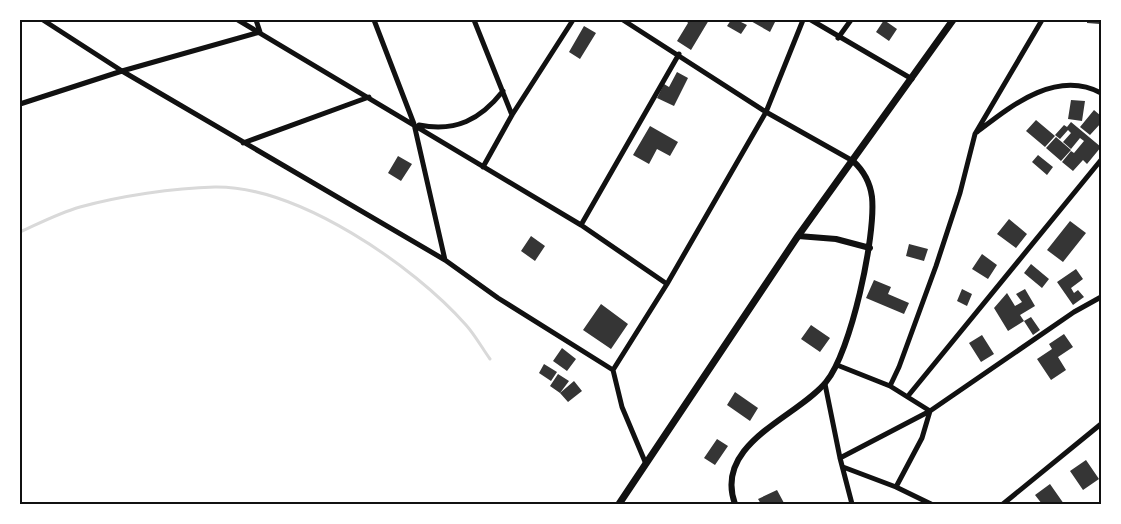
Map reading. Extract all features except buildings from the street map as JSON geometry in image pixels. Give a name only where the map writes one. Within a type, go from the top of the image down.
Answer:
[{"type":"main road","points":[[619,504],[798,236],[953,20]]},
{"type":"street","points":[[43,20],[122,72],[445,260],[498,298],[613,370],[622,407],[646,465]]},
{"type":"street","points":[[238,20],[581,225],[667,284]]},
{"type":"street","points":[[256,20],[260,32]]},
{"type":"street","points":[[374,20],[414,124],[445,260]]},
{"type":"street","points":[[474,20],[512,115]]},
{"type":"street","points":[[483,167],[512,115],[573,20]]},
{"type":"street","points":[[623,20],[679,54],[766,112],[854,160],[863,169],[872,195],[873,216],[870,248],[858,298],[837,365],[825,384],[757,436],[745,450],[732,484],[735,504]]},
{"type":"street","points":[[613,370],[667,284],[766,112],[803,20]]},
{"type":"street","points":[[811,20],[838,38],[912,79]]},
{"type":"street","points":[[838,38],[851,20]]},
{"type":"street","points":[[890,386],[936,266],[960,193],[975,134],[1042,20]]},
{"type":"street","points":[[20,104],[260,32]]},
{"type":"street","points":[[581,225],[679,54]]},
{"type":"street","points":[[975,134],[1020,100],[1047,88],[1071,86],[1092,88],[1101,93]]},
{"type":"street","points":[[414,124],[441,127],[454,126],[474,119],[490,107],[503,91]]},
{"type":"street","points":[[243,143],[369,97]]},
{"type":"street","points":[[908,396],[1101,160]]},
{"type":"street","points":[[798,236],[836,239],[870,248]]},
{"type":"street","points":[[840,458],[930,411],[1074,312],[1101,297]]},
{"type":"street","points":[[837,365],[890,386],[930,411]]},
{"type":"street","points":[[825,384],[840,458],[852,504]]},
{"type":"street","points":[[896,487],[922,438],[930,411]]},
{"type":"street","points":[[1003,504],[1101,424]]},
{"type":"street","points":[[843,467],[896,487],[931,504]]},
{"type":"waterway","points":[[20,232],[72,209],[129,196],[215,187],[247,190],[282,200],[317,214],[352,233],[385,255],[416,278],[443,302],[469,329],[490,359]]}]
